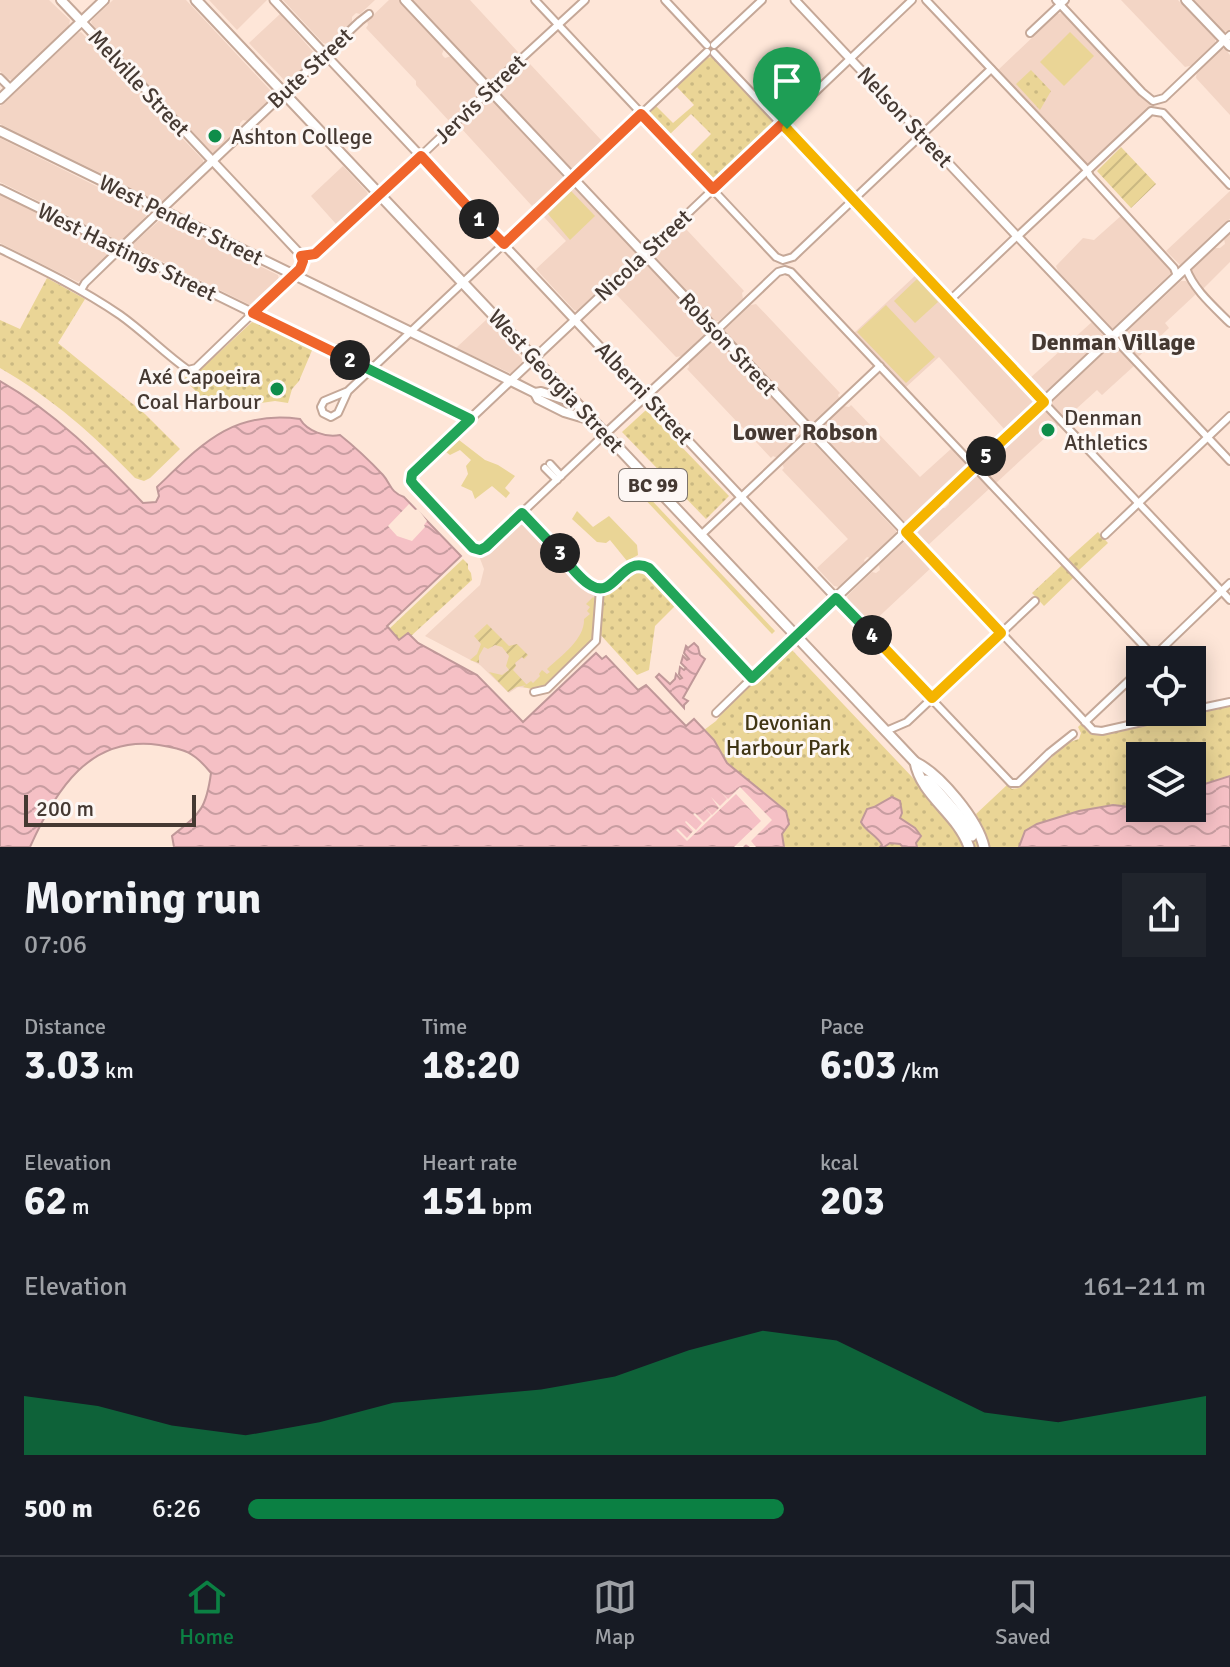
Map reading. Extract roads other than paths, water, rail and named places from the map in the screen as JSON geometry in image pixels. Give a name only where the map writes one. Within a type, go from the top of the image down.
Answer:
[{"type":"highway","name":"West Georgia Street","points":[[196,0],[795,636],[915,762],[926,767],[967,811],[972,836]]},
{"type":"highway","name":"West Georgia Street","points":[[915,762],[917,772],[929,781],[972,836]]},
{"type":"highway","points":[[923,779],[926,788],[960,827],[972,836]]},
{"type":"highway","name":"BC 99","points":[[972,836],[984,847]]},
{"type":"main road","name":"Melville Street","points":[[61,0],[82,22]]},
{"type":"main road","points":[[0,99],[104,0]]},
{"type":"main road","name":"Robson Street","points":[[405,0],[906,532]]},
{"type":"main road","points":[[1186,0],[1228,41]]},
{"type":"main road","name":"West Pender Street","points":[[0,131],[509,381],[535,393],[541,392],[578,404]]},
{"type":"main road","points":[[795,636],[1230,226]]},
{"type":"main road","name":"West Pender Street","points":[[535,393],[538,399],[564,412],[592,420]]},
{"type":"street","name":"Alberni Street","points":[[274,0],[1010,782],[1015,784],[1073,734]]},
{"type":"street","points":[[535,0],[776,257],[785,260],[793,257],[991,69]]},
{"type":"street","name":"Jervis Street","points":[[301,256],[315,254],[585,0]]},
{"type":"street","points":[[665,0],[1230,600]]},
{"type":"street","points":[[348,391],[336,415],[331,417],[323,413],[322,405],[328,398],[348,391],[762,0]]},
{"type":"street","name":"Nelson Street","points":[[795,0],[1230,461]]},
{"type":"street","name":"Nicola Street","points":[[522,513],[486,547],[478,550],[415,486],[412,474],[912,0]]},
{"type":"street","points":[[926,0],[1087,170],[1174,268],[1177,276]]},
{"type":"street","points":[[1030,33],[1060,2],[1148,98],[1156,101],[1164,98],[1228,41]]},
{"type":"street","name":"Bute Street","points":[[81,290],[121,248],[369,14]]},
{"type":"street","name":"Melville Street","points":[[82,22],[301,256]]},
{"type":"street","points":[[0,78],[11,89]]},
{"type":"street","points":[[949,301],[1148,112],[1163,113],[1230,185]]},
{"type":"street","name":"West Hastings Street","points":[[0,189],[470,419]]},
{"type":"street","points":[[0,249],[81,290],[141,330],[188,370],[196,368],[294,275],[302,264],[301,256]]},
{"type":"street","points":[[1186,268],[1196,286],[1230,323]]},
{"type":"street","points":[[752,678],[649,568],[631,566],[607,587],[600,589],[589,584],[522,513],[778,272],[785,270],[791,272],[1142,646]]},
{"type":"street","points":[[700,536],[880,366]]},
{"type":"street","points":[[328,398],[339,402],[340,411]]},
{"type":"street","points":[[1105,535],[1230,416]]},
{"type":"street","points":[[547,466],[559,478]]},
{"type":"street","name":"Robson Street","points":[[906,532],[1085,722]]},
{"type":"street","points":[[1167,646],[1230,583]]},
{"type":"street","points":[[534,692],[547,689],[596,641],[600,589]]},
{"type":"street","points":[[886,731],[907,722],[1035,601]]},
{"type":"street","points":[[716,713],[795,636]]},
{"type":"street","points":[[1126,683],[1085,722],[1093,730],[1102,731],[1126,726]]},
{"type":"street","points":[[1206,707],[1230,702]]},
{"type":"water","points":[[0,381],[58,421],[143,503],[156,502],[159,496],[157,487],[173,471],[204,444],[237,425],[276,418],[300,419],[317,433],[340,435],[461,556],[387,626],[399,640],[408,633],[418,643],[477,675],[523,722],[596,653],[602,659],[606,656],[638,690],[646,685],[686,726],[694,719],[714,740],[727,763],[786,811],[789,824],[782,834],[784,847],[174,847],[172,836],[195,816],[204,803],[211,773],[194,756],[182,750],[134,744],[94,758],[78,771],[51,806],[30,847],[0,847]]},
{"type":"water","points":[[694,643],[705,659],[683,698],[688,701],[684,708],[656,677],[659,674],[670,684],[676,674],[682,678],[680,667],[686,668],[681,663],[683,656],[689,659],[684,653],[686,646],[688,648]]},
{"type":"water","points":[[1230,776],[1230,847],[1019,847],[1025,831],[1037,824],[1079,811],[1113,805],[1126,806],[1126,822],[1206,822],[1206,784]]},
{"type":"water","points":[[892,797],[900,801],[900,818],[921,836],[917,847],[890,843],[880,847],[880,842],[861,822],[867,809]]},
{"type":"place","name":"Ashton College","points":[[215,136]]},
{"type":"place","name":"Axé Capoeira Coal Harbour","points":[[277,389]]},
{"type":"place","name":"Denman Athletics","points":[[1048,430]]},
{"type":"district","name":"Denman Village","points":[[1113,342]]},
{"type":"district","name":"Lower Robson","points":[[805,432]]},
{"type":"park label","name":"Devonian Harbour Park","points":[[788,734]]}]
